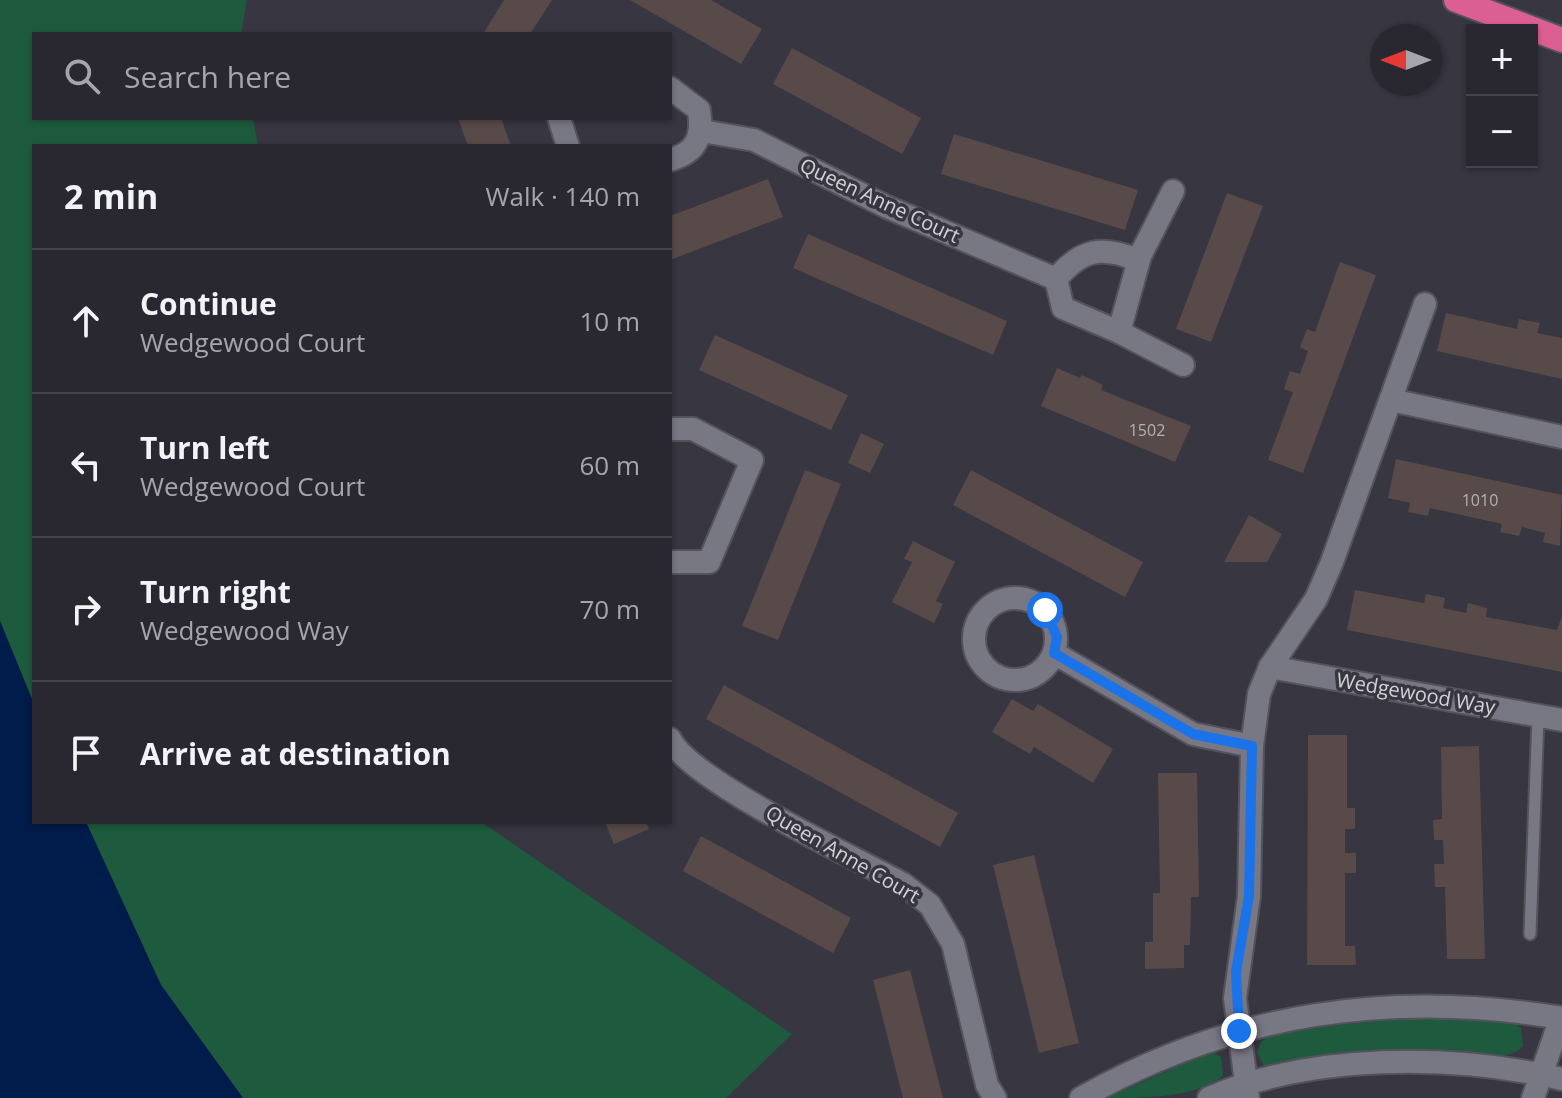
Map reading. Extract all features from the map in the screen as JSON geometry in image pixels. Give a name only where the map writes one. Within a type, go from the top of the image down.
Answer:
[{"type":"highway","points":[[1456,0],[1562,40]]},
{"type":"street","points":[[672,90],[699,110],[702,131],[696,146],[684,156],[672,159]]},
{"type":"street","points":[[560,120],[567,144]]},
{"type":"street","name":"Queen Anne Court","points":[[702,131],[754,140],[887,207],[1056,279]]},
{"type":"street","points":[[1119,332],[1138,260],[1173,191]]},
{"type":"street","points":[[1138,260],[1117,252],[1091,250],[1076,258],[1056,279],[1063,308],[1183,365]]},
{"type":"street","points":[[1246,1090],[1236,972],[1249,896],[1252,746],[1259,694],[1270,667],[1316,599],[1425,304]]},
{"type":"street","points":[[1391,400],[1562,437]]},
{"type":"street","points":[[672,429],[693,429],[752,460],[709,562],[672,562]]},
{"type":"street","points":[[1054,653],[1193,734],[1252,746]]},
{"type":"street","name":"Wedgewood Way","points":[[1270,667],[1562,720]]},
{"type":"street","name":"Queen Anne Court","points":[[672,741],[711,779],[903,884],[930,905],[953,944],[987,1085],[995,1098]]},
{"type":"street","points":[[1081,1098],[1184,1049],[1239,1031],[1299,1016],[1422,1004],[1486,1007],[1562,1018],[1552,1076],[1533,1098]]},
{"type":"street","points":[[1209,1098],[1352,1064],[1426,1062],[1552,1076]]},
{"type":"lane","points":[[1530,934],[1538,716]]},
{"type":"green space","points":[[0,0],[247,0],[241,32],[32,32],[32,120],[253,120],[258,144],[32,144],[32,699],[0,621]]},
{"type":"green space","points":[[87,824],[484,824],[792,1034],[726,1098],[243,1098],[161,985]]},
{"type":"green space","points":[[1462,1018],[1513,1022],[1521,1028],[1523,1046],[1511,1054],[1498,1056],[1445,1053],[1396,1055],[1275,1067],[1264,1066],[1257,1052],[1261,1042],[1268,1037],[1316,1028],[1388,1020]]},
{"type":"green space","points":[[1214,1053],[1221,1057],[1223,1076],[1198,1089],[1169,1095],[1107,1098],[1204,1054]]},
{"type":"water","points":[[0,621],[32,699],[32,824],[87,824],[161,985],[243,1098],[0,1098]]},
{"type":"building","points":[[504,0],[552,0],[531,32],[484,32]]},
{"type":"building","points":[[630,0],[711,0],[762,29],[741,64]]},
{"type":"building","points":[[792,48],[921,118],[902,154],[773,84]]},
{"type":"building","points":[[459,120],[502,120],[510,144],[467,144]]},
{"type":"building","points":[[954,134],[1138,190],[1125,230],[941,174]]},
{"type":"building","points":[[768,179],[783,217],[672,259],[672,215]]},
{"type":"building","points":[[1227,193],[1263,206],[1211,342],[1176,329]]},
{"type":"building","points":[[808,234],[1007,321],[993,355],[793,268]]},
{"type":"building","points":[[1340,262],[1376,275],[1303,473],[1268,460],[1293,392],[1284,389],[1290,371],[1300,374],[1308,351],[1300,347],[1307,329],[1315,332]]},
{"type":"building","points":[[1446,313],[1517,329],[1519,319],[1540,323],[1537,333],[1562,338],[1562,379],[1437,351]]},
{"type":"building","points":[[715,335],[848,395],[831,430],[699,370]]},
{"type":"building","points":[[1057,368],[1080,378],[1082,375],[1103,385],[1101,390],[1191,426],[1175,462],[1041,406]]},
{"type":"building","points":[[861,433],[884,444],[870,473],[848,463]]},
{"type":"building","points":[[1396,459],[1562,495],[1560,546],[1543,542],[1545,533],[1522,527],[1519,536],[1500,532],[1502,524],[1430,508],[1428,516],[1408,512],[1410,503],[1388,498]]},
{"type":"building","points":[[805,470],[841,484],[778,640],[742,626]]},
{"type":"building","points":[[971,470],[1143,562],[1125,597],[953,505]]},
{"type":"building","points":[[1249,515],[1282,534],[1267,562],[1224,562]]},
{"type":"building","points":[[913,541],[955,562],[936,601],[943,604],[934,623],[892,602],[912,562],[904,559]]},
{"type":"building","points":[[1355,590],[1424,603],[1426,594],[1445,598],[1443,608],[1466,613],[1468,603],[1487,608],[1486,617],[1557,630],[1562,616],[1562,672],[1347,630]]},
{"type":"building","points":[[724,685],[958,813],[940,847],[706,719]]},
{"type":"building","points":[[1012,699],[1033,711],[1038,704],[1113,749],[1093,783],[1034,747],[1030,754],[992,732]]},
{"type":"building","points":[[1308,735],[1347,735],[1347,808],[1355,808],[1355,829],[1345,829],[1345,853],[1356,853],[1356,873],[1345,873],[1345,946],[1355,946],[1356,965],[1307,965]]},
{"type":"building","points":[[1479,746],[1485,959],[1447,959],[1445,887],[1435,887],[1434,864],[1444,864],[1443,840],[1434,840],[1433,820],[1442,819],[1441,747]]},
{"type":"building","points":[[1158,773],[1197,773],[1199,897],[1191,897],[1190,945],[1184,945],[1184,968],[1145,969],[1145,942],[1153,942],[1153,893],[1160,893]]},
{"type":"building","points":[[606,824],[647,824],[649,829],[614,844]]},
{"type":"building","points":[[701,836],[851,918],[833,953],[683,871]]},
{"type":"building","points":[[1034,855],[1079,1043],[1039,1053],[993,865]]},
{"type":"building","points":[[910,970],[943,1098],[903,1098],[873,980]]},
{"type":"route","points":[[1045,610],[1053,622],[1057,637],[1054,653],[1193,734],[1252,746],[1249,896],[1236,972],[1239,1031]]}]
